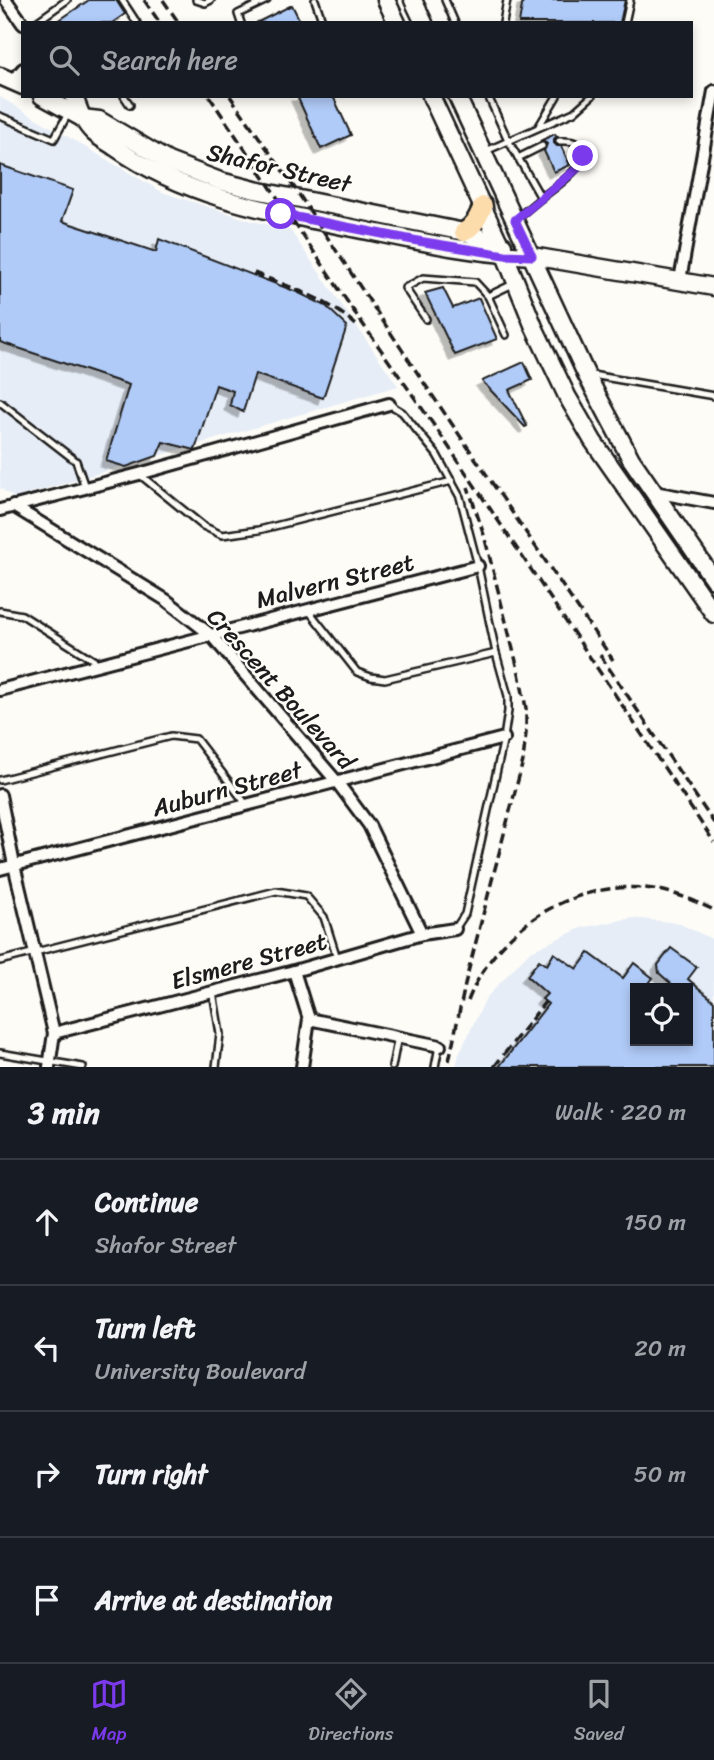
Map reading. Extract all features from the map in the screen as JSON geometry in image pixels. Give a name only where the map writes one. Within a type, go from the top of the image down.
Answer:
[{"type":"main road","points":[[386,0],[396,21]]},
{"type":"main road","points":[[413,0],[423,21]]},
{"type":"main road","points":[[48,98],[75,108]]},
{"type":"main road","points":[[432,98],[567,396],[593,441],[714,614]]},
{"type":"main road","points":[[458,98],[586,374],[631,459],[714,580]]},
{"type":"main road","name":"Shafor Street","points":[[75,108],[168,161],[220,181],[464,232],[502,249]]},
{"type":"main road","name":"Shafor Street","points":[[75,108],[93,132],[135,161],[192,189],[265,210],[418,241],[502,249],[714,287]]},
{"type":"main road","points":[[464,232],[477,220],[482,206]]},
{"type":"street","points":[[6,0],[21,21]]},
{"type":"street","points":[[680,280],[713,98]]},
{"type":"street","points":[[0,510],[389,404]]},
{"type":"street","points":[[654,492],[714,503]]},
{"type":"street","name":"Crescent Boulevard","points":[[13,506],[166,600],[211,635],[337,782],[369,825],[422,934]]},
{"type":"street","name":"Malvern Street","points":[[0,690],[478,566]]},
{"type":"street","name":"Auburn Street","points":[[0,869],[504,738]]},
{"type":"street","points":[[0,796],[54,1033],[50,1064]]},
{"type":"street","name":"Elsmere Street","points":[[54,1033],[295,971],[422,934],[455,929]]},
{"type":"street","points":[[295,971],[309,1019],[302,1067]]},
{"type":"street","points":[[309,1019],[439,1045]]},
{"type":"lane","points":[[39,21],[67,0]]},
{"type":"lane","points":[[122,0],[136,21]]},
{"type":"lane","points":[[196,0],[205,3],[211,0]]},
{"type":"lane","points":[[240,21],[237,14],[267,0]]},
{"type":"lane","points":[[315,0],[322,21]]},
{"type":"lane","points":[[445,0],[454,21]]},
{"type":"lane","points":[[503,21],[507,0]]},
{"type":"lane","points":[[625,21],[630,0]]},
{"type":"lane","points":[[46,16],[50,21]]},
{"type":"lane","points":[[125,98],[130,105]]},
{"type":"lane","points":[[489,98],[508,140],[541,198]]},
{"type":"lane","points":[[539,127],[557,98]]},
{"type":"lane","points":[[484,152],[574,112],[590,98]]},
{"type":"lane","points":[[0,117],[54,139],[75,108]]},
{"type":"lane","points":[[515,220],[579,167],[583,156],[581,148],[573,141],[559,141]]},
{"type":"lane","points":[[518,158],[542,146]]},
{"type":"lane","points":[[426,319],[405,288],[422,278],[475,282],[488,296],[506,335]]},
{"type":"lane","points":[[488,296],[516,282]]},
{"type":"lane","points":[[586,374],[714,397]]},
{"type":"lane","points":[[0,402],[76,461],[85,487]]},
{"type":"lane","points":[[389,404],[402,412],[437,455],[460,497],[508,695],[504,738],[466,914],[455,929]]},
{"type":"lane","points":[[139,474],[203,526],[222,535],[259,530],[452,481]]},
{"type":"lane","points":[[308,609],[357,672],[371,677],[385,679],[496,653]]},
{"type":"lane","points":[[0,611],[22,615],[99,664]]},
{"type":"lane","points":[[0,779],[171,736],[196,739],[246,805]]},
{"type":"lane","points":[[0,961],[276,891],[306,896],[324,917],[338,959]]},
{"type":"lane","points":[[214,992],[220,1034],[216,1067]]},
{"type":"lane","points":[[392,1067],[398,1036]]},
{"type":"lane","points":[[435,1067],[439,1045]]},
{"type":"lane","points":[[0,1053],[50,1064],[83,1067]]},
{"type":"shaded area","points":[[0,97],[162,192],[290,230],[398,386],[14,498],[0,488]]},
{"type":"shaded area","points":[[632,918],[678,923],[714,940],[714,1067],[456,1067],[459,1054],[486,998],[529,952],[581,928]]},
{"type":"building","points":[[89,0],[116,0],[125,14],[115,21],[58,21]]},
{"type":"building","points":[[523,0],[625,0],[620,21],[519,21]]},
{"type":"building","points":[[292,5],[300,21],[260,21]]},
{"type":"building","points":[[298,98],[334,98],[351,135],[321,149]]},
{"type":"building","points":[[555,134],[557,136],[554,143],[561,146],[570,165],[554,172],[544,151],[547,144],[540,141]]},
{"type":"building","points":[[0,165],[73,190],[62,221],[156,252],[159,239],[297,292],[326,306],[347,326],[323,398],[255,374],[243,412],[230,405],[233,391],[216,385],[195,450],[163,442],[157,456],[126,467],[106,461],[129,385],[0,342]]},
{"type":"building","points":[[443,288],[453,308],[479,298],[497,339],[455,355],[425,293]]},
{"type":"building","points":[[524,362],[532,380],[509,390],[527,426],[525,427],[482,381]]},
{"type":"building","points":[[671,948],[697,967],[688,979],[693,983],[670,983],[659,973],[658,965]]},
{"type":"building","points":[[554,953],[577,969],[589,953],[623,978],[634,963],[653,978],[649,983],[630,983],[630,1046],[693,1046],[693,983],[714,1001],[714,1067],[499,1067],[548,1004],[542,999],[547,994],[527,976],[539,960],[547,965]]},
{"type":"railway","points":[[144,0],[159,21]]},
{"type":"railway","points":[[163,0],[178,21]]},
{"type":"railway","points":[[210,98],[714,842]]},
{"type":"railway","points":[[231,98],[613,660]]},
{"type":"railway","points":[[254,273],[321,301],[356,325]]},
{"type":"railway","points":[[449,1061],[466,980],[523,761],[526,733],[526,708],[519,673],[484,535],[468,487]]},
{"type":"railway","points":[[600,655],[714,823]]},
{"type":"railway","points":[[468,1001],[481,975],[498,951],[518,931],[567,900],[624,888],[653,889],[684,897],[714,910]]},
{"type":"railway","points":[[494,1067],[545,1002]]},
{"type":"route","points":[[281,214],[418,241],[505,255],[532,256],[515,220],[579,167],[583,156]]}]
